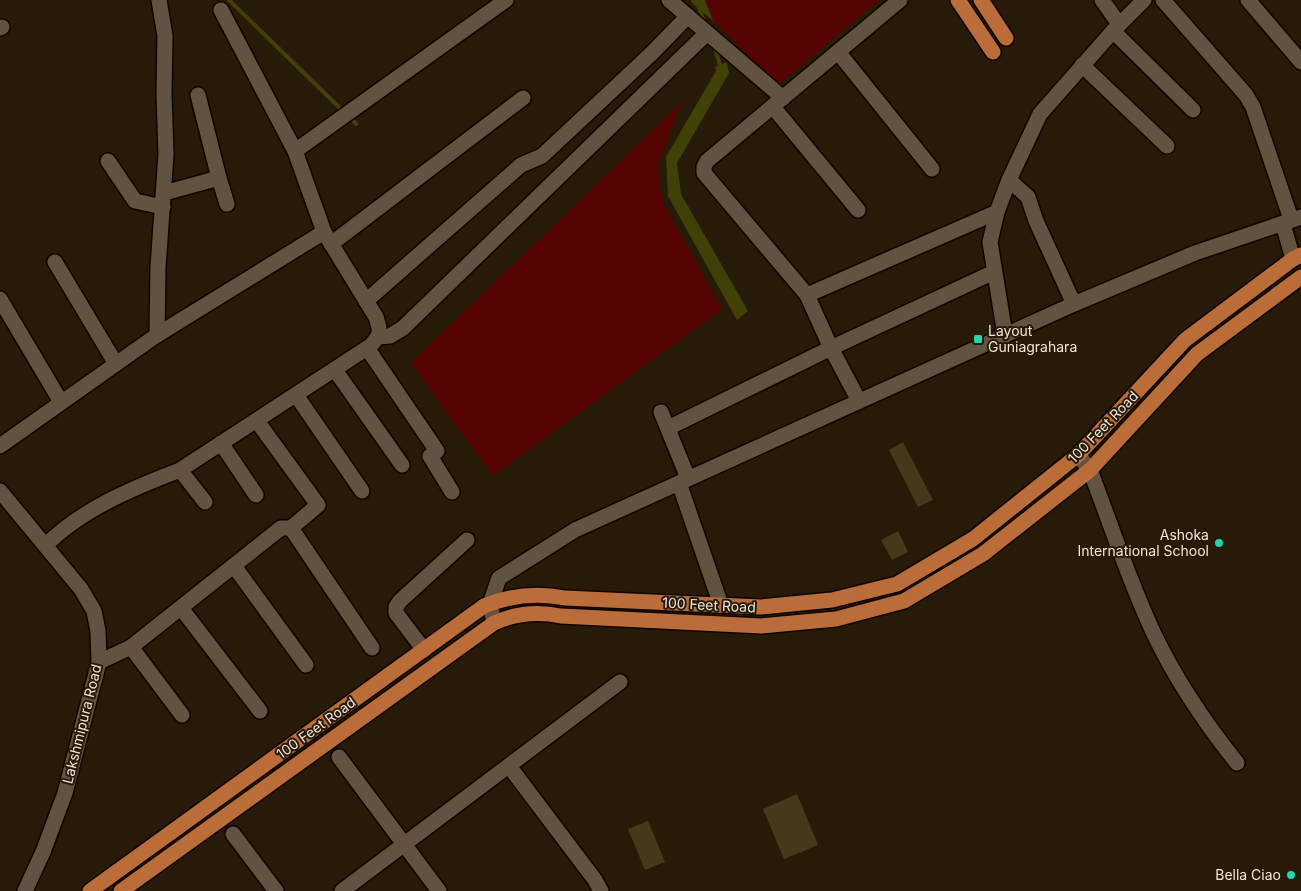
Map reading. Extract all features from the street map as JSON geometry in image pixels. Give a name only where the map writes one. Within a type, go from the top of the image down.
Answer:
[{"type":"main road","points":[[958,0],[993,52]]},
{"type":"main road","points":[[981,0],[1006,38]]},
{"type":"main road","name":"100 Feet Road","points":[[90,891],[484,606],[517,596],[542,594],[565,598],[761,607],[832,600],[897,584],[972,539],[1078,455],[1185,340],[1297,257]]},
{"type":"main road","name":"100 Feet Road","points":[[121,891],[494,622],[520,614],[540,613],[561,616],[761,626],[836,618],[904,601],[983,554],[1090,470],[1197,354],[1300,281]]},
{"type":"street","points":[[157,335],[158,267],[166,154],[165,36],[159,0]]},
{"type":"street","points":[[294,151],[506,0]]},
{"type":"street","points":[[669,0],[713,38],[778,102],[858,210]]},
{"type":"street","points":[[859,401],[831,348],[807,295],[704,173],[704,167],[707,160],[900,0]]},
{"type":"street","points":[[1102,0],[1116,28],[1193,110]]},
{"type":"street","points":[[1005,335],[990,242],[997,212],[1009,180],[1040,114],[1082,65],[1144,0]]},
{"type":"street","points":[[1163,0],[1246,95],[1253,107],[1292,220],[1297,257]]},
{"type":"street","points":[[1248,0],[1301,62]]},
{"type":"street","points":[[46,545],[89,512],[154,480],[180,470],[368,348],[378,337],[380,329],[378,323],[327,238],[294,151],[221,10]]},
{"type":"street","points":[[366,301],[521,165],[542,156],[691,19]]},
{"type":"street","points":[[378,337],[390,336],[402,328],[713,38]]},
{"type":"street","points":[[838,52],[932,170]]},
{"type":"street","points":[[1082,65],[1166,146]]},
{"type":"street","points":[[198,95],[226,204]]},
{"type":"street","points":[[0,446],[157,335],[327,238],[523,98]]},
{"type":"street","points":[[108,162],[135,201],[164,200],[219,178]]},
{"type":"street","points":[[1009,180],[1028,197],[1036,222],[1074,304]]},
{"type":"street","points":[[807,295],[997,212]]},
{"type":"street","points":[[494,622],[490,604],[499,578],[575,530],[1074,304],[1195,253],[1292,220]]},
{"type":"street","points":[[55,262],[116,364]]},
{"type":"street","points":[[668,428],[831,348],[994,272]]},
{"type":"street","points":[[0,300],[61,402]]},
{"type":"street","points":[[368,348],[437,450],[430,456],[452,492]]},
{"type":"street","points":[[335,370],[402,465]]},
{"type":"street","points":[[296,396],[362,491]]},
{"type":"street","points":[[661,412],[668,428],[721,606]]},
{"type":"street","points":[[99,662],[131,647],[281,528],[291,528],[318,505],[257,421]]},
{"type":"street","points":[[221,443],[256,495]]},
{"type":"street","points":[[1078,455],[1090,470],[1135,590],[1155,635],[1189,695],[1237,763]]},
{"type":"street","points":[[180,470],[205,502]]},
{"type":"street","name":"Lakshmipura Road","points":[[0,491],[81,589],[94,611],[98,631],[99,662],[65,793],[43,852],[25,891]]},
{"type":"street","points":[[291,528],[372,648]]},
{"type":"street","points":[[424,650],[396,614],[396,607],[400,601],[467,540]]},
{"type":"street","points":[[234,566],[306,665]]},
{"type":"street","points":[[181,608],[260,711]]},
{"type":"street","points":[[131,647],[182,715]]},
{"type":"street","points":[[342,891],[620,682]]},
{"type":"street","points":[[340,757],[440,891]]},
{"type":"street","points":[[509,766],[595,880],[601,891]]},
{"type":"street","points":[[233,834],[276,891]]},
{"type":"shaded area","points":[[691,0],[705,0],[713,21],[691,2]]},
{"type":"shaded area","points":[[705,0],[879,0],[778,85],[713,21]]},
{"type":"shaded area","points":[[727,62],[729,73],[677,163],[681,194],[748,311],[737,320],[668,196],[666,157],[716,71],[715,67]]},
{"type":"shaded area","points":[[682,102],[657,166],[662,201],[722,309],[493,476],[411,363]]},
{"type":"building","points":[[903,442],[933,500],[918,507],[889,450]]},
{"type":"building","points":[[898,531],[908,552],[892,560],[881,540]]},
{"type":"building","points":[[797,794],[818,845],[784,859],[763,809]]},
{"type":"building","points":[[648,821],[665,862],[645,870],[628,829]]},
{"type":"waterway","points":[[229,0],[344,112]]},
{"type":"waterway","points":[[696,0],[705,24]]},
{"type":"waterway","points":[[714,46],[721,68]]},
{"type":"waterway","points":[[349,116],[356,124]]},
{"type":"place","name":"Layout Guniagrahara","points":[[978,339]]},
{"type":"place","name":"Ashoka International School","points":[[1219,543]]},
{"type":"place","name":"Bella Ciao","points":[[1291,875]]}]
